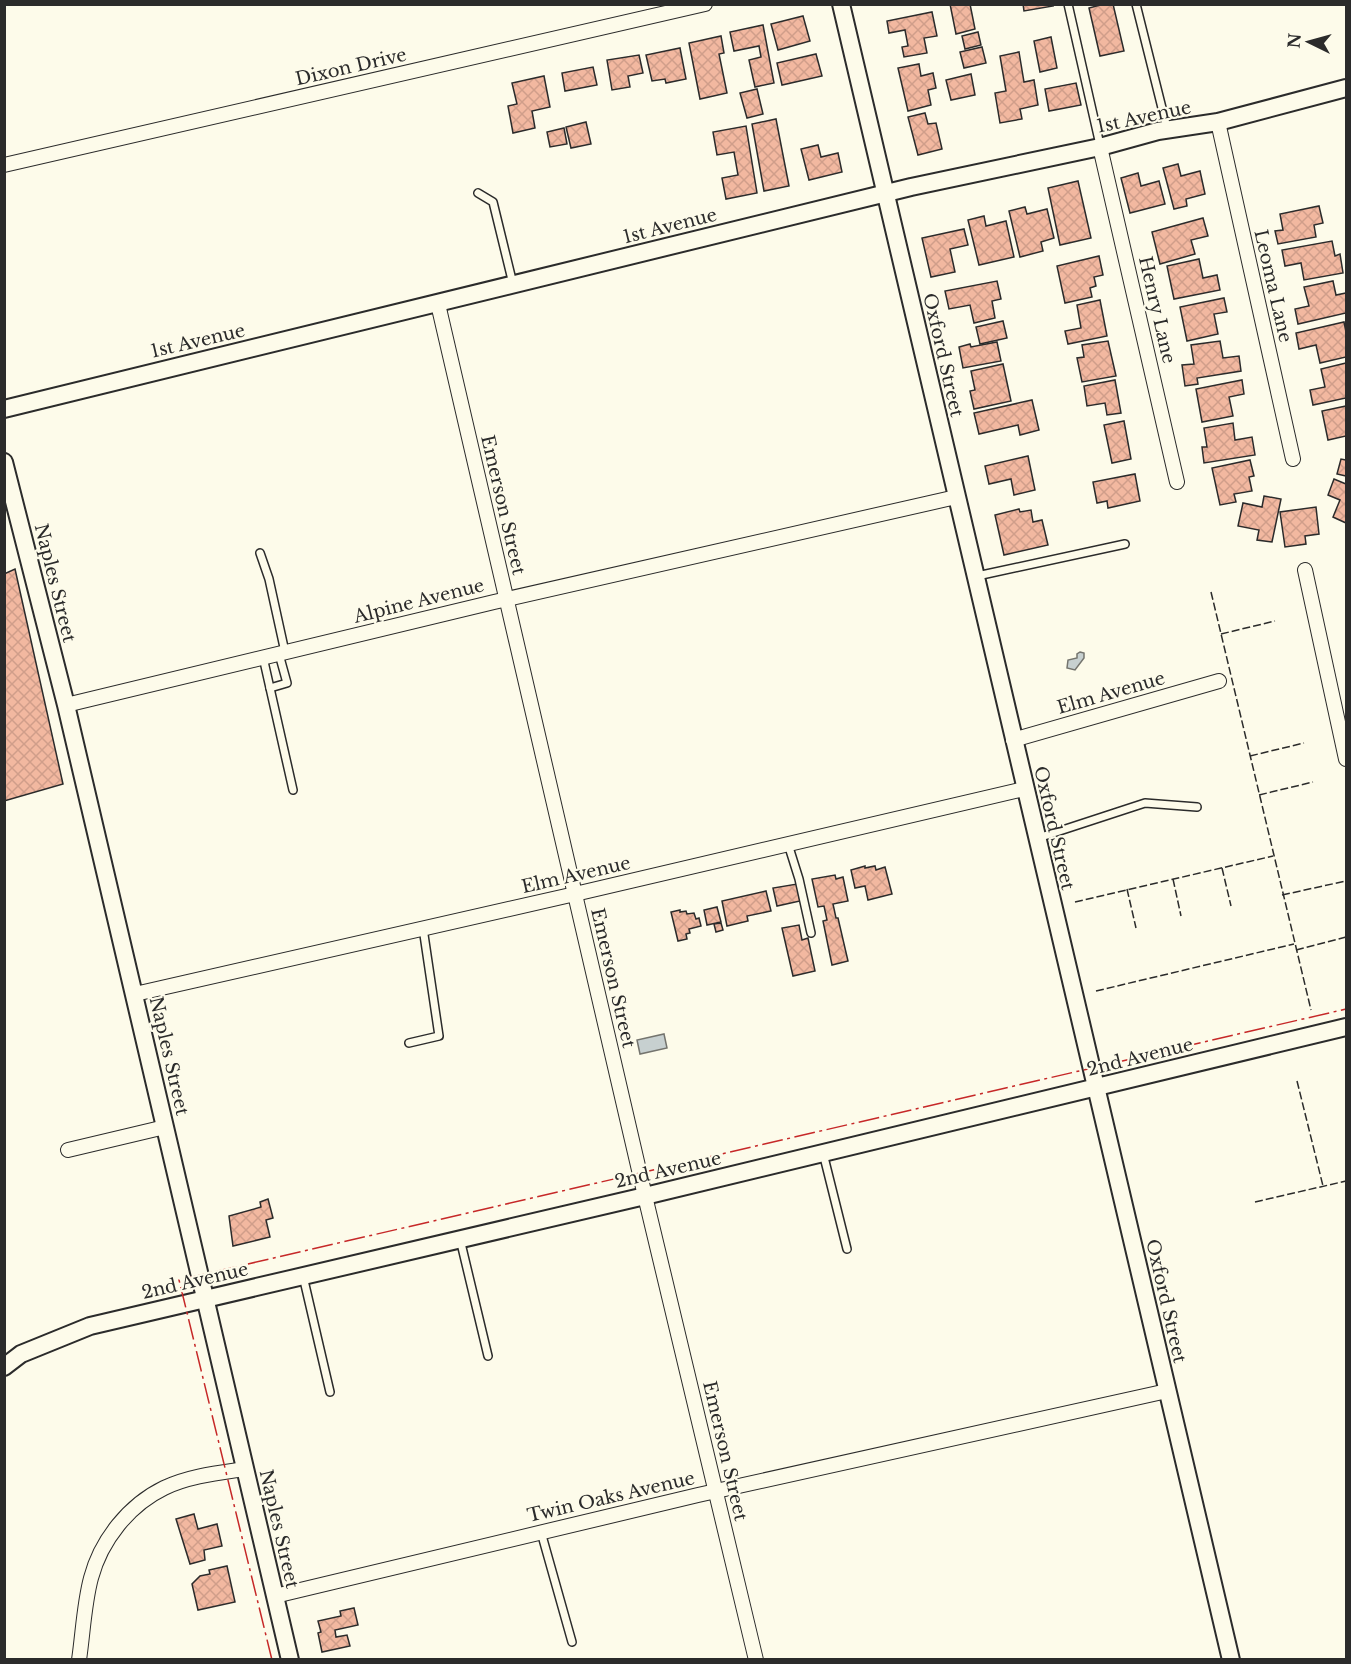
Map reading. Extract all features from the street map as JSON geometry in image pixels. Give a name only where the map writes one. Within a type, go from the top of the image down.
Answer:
[{"type":"street","name":"Dixon Drive","points":[[4,165],[705,4]]},
{"type":"street","name":"Oxford Street","points":[[841,4],[1024,789],[1231,1659]]},
{"type":"street","name":"1st Avenue","points":[[4,409],[885,194],[1100,147],[1158,131],[1218,122],[1347,88]]},
{"type":"street","name":"Leoma Lane","points":[[1218,122],[1293,459]]},
{"type":"street","name":"Henry Lane","points":[[1100,147],[1177,482]]},
{"type":"street","name":"Emerson Street","points":[[438,304],[645,1196],[756,1659]]},
{"type":"street","name":"Naples Street","points":[[4,462],[66,705],[290,1659]]},
{"type":"street","name":"Alpine Avenue","points":[[66,705],[507,599],[956,497]]},
{"type":"street","points":[[1305,570],[1347,759]]},
{"type":"street","name":"Elm Avenue","points":[[1013,740],[1219,681]]},
{"type":"street","name":"Elm Avenue","points":[[135,994],[1024,789]]},
{"type":"street","name":"2nd Avenue","points":[[4,1367],[21,1354],[82,1328],[645,1196],[1347,1027]]},
{"type":"street","points":[[68,1150],[165,1127]]},
{"type":"street","name":"Twin Oaks Avenue","points":[[275,1596],[716,1491],[1167,1391]]},
{"type":"street","points":[[79,1659],[90,1580],[98,1556],[112,1532],[135,1507],[164,1488],[194,1478],[245,1469]]},
{"type":"lane","points":[[1068,4],[1100,147]]},
{"type":"lane","points":[[1136,4],[1167,131]]},
{"type":"lane","points":[[478,193],[493,202],[513,285]]},
{"type":"lane","points":[[975,576],[1125,543]]},
{"type":"lane","points":[[260,553],[269,579],[287,683],[270,688]]},
{"type":"lane","points":[[263,657],[293,790]]},
{"type":"lane","points":[[1036,839],[1145,803],[1197,807]]},
{"type":"lane","points":[[788,844],[799,879],[811,933]]},
{"type":"lane","points":[[409,1043],[439,1036],[423,928]]},
{"type":"lane","points":[[823,1153],[847,1249]]},
{"type":"lane","points":[[460,1239],[488,1356]]},
{"type":"lane","points":[[303,1276],[330,1392]]},
{"type":"lane","points":[[541,1532],[572,1642]]},
{"type":"shaded area","points":[[1080,652],[1084,653],[1084,658],[1075,670],[1067,668],[1068,660],[1077,658]]},
{"type":"shaded area","points":[[664,1034],[667,1048],[640,1054],[637,1040]]},
{"type":"building","points":[[950,4],[970,4],[975,29],[956,34]]},
{"type":"building","points":[[1023,4],[1052,4],[1053,6],[1024,11]]},
{"type":"building","points":[[1113,4],[1124,51],[1100,56],[1089,8]]},
{"type":"building","points":[[932,12],[937,36],[924,38],[927,53],[904,57],[902,47],[908,46],[905,30],[889,33],[887,21]]},
{"type":"building","points":[[803,16],[810,41],[778,50],[771,24]]},
{"type":"building","points":[[763,25],[774,83],[755,87],[749,60],[761,57],[759,46],[734,51],[730,32]]},
{"type":"building","points":[[978,32],[981,45],[965,49],[962,36]]},
{"type":"building","points":[[721,36],[724,53],[719,54],[727,93],[700,99],[689,43]]},
{"type":"building","points":[[1051,37],[1057,68],[1040,72],[1034,41]]},
{"type":"building","points":[[982,47],[986,63],[964,68],[960,52]]},
{"type":"building","points":[[680,48],[686,79],[666,83],[665,79],[652,81],[646,55]]},
{"type":"building","points":[[1019,52],[1024,82],[1034,80],[1038,105],[1020,109],[1022,119],[1000,123],[995,93],[1006,91],[1000,56]]},
{"type":"building","points":[[816,54],[822,76],[782,85],[777,63]]},
{"type":"building","points":[[639,55],[643,73],[628,76],[630,87],[612,90],[607,60]]},
{"type":"building","points":[[919,64],[921,76],[933,73],[936,88],[928,90],[931,105],[908,111],[898,68]]},
{"type":"building","points":[[593,67],[597,85],[565,91],[562,73]]},
{"type":"building","points":[[971,74],[975,95],[951,100],[946,80]]},
{"type":"building","points":[[544,76],[550,107],[532,111],[535,128],[513,133],[508,106],[517,104],[512,83]]},
{"type":"building","points":[[1076,83],[1081,105],[1049,111],[1045,89]]},
{"type":"building","points":[[757,89],[763,114],[747,118],[740,93]]},
{"type":"building","points":[[925,113],[928,124],[936,123],[942,149],[918,155],[908,117]]},
{"type":"building","points":[[776,119],[789,186],[764,191],[752,124]]},
{"type":"building","points":[[586,122],[591,144],[571,148],[566,127]]},
{"type":"building","points":[[746,126],[757,193],[726,199],[722,178],[738,175],[734,152],[717,155],[713,132]]},
{"type":"building","points":[[564,128],[567,144],[550,147],[547,132]]},
{"type":"building","points":[[818,145],[821,157],[838,153],[842,172],[809,180],[801,149]]},
{"type":"building","points":[[1178,164],[1181,176],[1200,171],[1205,194],[1186,199],[1187,206],[1174,209],[1163,168]]},
{"type":"building","points":[[1138,173],[1141,186],[1159,181],[1165,204],[1130,213],[1121,178]]},
{"type":"building","points":[[1078,181],[1091,238],[1060,245],[1048,188]]},
{"type":"building","points":[[1319,206],[1323,223],[1314,225],[1316,237],[1278,244],[1275,231],[1283,230],[1280,214]]},
{"type":"building","points":[[1025,207],[1027,214],[1047,209],[1054,238],[1041,242],[1043,251],[1020,257],[1009,211]]},
{"type":"building","points":[[984,216],[986,226],[1006,221],[1014,257],[979,265],[968,220]]},
{"type":"building","points":[[1203,218],[1208,236],[1191,240],[1195,254],[1160,264],[1152,232]]},
{"type":"building","points":[[964,229],[968,245],[950,249],[955,272],[931,277],[922,238]]},
{"type":"building","points":[[1332,241],[1335,256],[1340,254],[1343,273],[1304,280],[1301,263],[1285,266],[1282,250]]},
{"type":"building","points":[[1099,256],[1103,275],[1094,277],[1096,286],[1090,288],[1092,297],[1065,303],[1057,266]]},
{"type":"building","points":[[1199,259],[1203,278],[1217,275],[1220,290],[1174,299],[1167,266]]},
{"type":"building","points":[[997,281],[1001,299],[992,301],[995,318],[974,323],[970,305],[949,309],[945,291]]},
{"type":"building","points":[[1333,281],[1336,295],[1346,293],[1346,313],[1298,324],[1295,309],[1309,306],[1304,287]]},
{"type":"building","points":[[1224,298],[1227,312],[1214,314],[1218,334],[1187,341],[1180,307]]},
{"type":"building","points":[[1100,300],[1107,336],[1068,344],[1065,331],[1081,328],[1077,305]]},
{"type":"building","points":[[1003,321],[1007,338],[980,344],[976,327]]},
{"type":"building","points":[[1344,322],[1346,357],[1320,363],[1316,345],[1299,349],[1296,333]]},
{"type":"building","points":[[1108,341],[1116,376],[1082,382],[1077,358],[1084,357],[1082,345]]},
{"type":"building","points":[[1220,341],[1223,358],[1239,356],[1241,371],[1197,378],[1198,384],[1185,386],[1182,365],[1194,364],[1191,345]]},
{"type":"building","points":[[997,342],[1001,361],[963,368],[959,347]]},
{"type":"building","points":[[1346,363],[1346,398],[1313,405],[1310,390],[1325,387],[1321,369]]},
{"type":"building","points":[[1003,364],[1011,401],[974,409],[970,391],[975,390],[971,371]]},
{"type":"building","points":[[1115,380],[1121,413],[1107,415],[1105,403],[1087,406],[1084,386]]},
{"type":"building","points":[[1242,380],[1244,394],[1229,397],[1233,416],[1202,422],[1196,389]]},
{"type":"building","points":[[1032,400],[1039,430],[1020,435],[1018,425],[979,434],[974,413]]},
{"type":"building","points":[[1346,406],[1346,436],[1328,440],[1322,411]]},
{"type":"building","points":[[1124,421],[1131,459],[1112,463],[1104,425]]},
{"type":"building","points":[[1233,423],[1235,440],[1252,437],[1255,455],[1204,463],[1202,447],[1207,447],[1204,428]]},
{"type":"building","points":[[1028,456],[1035,490],[1014,495],[1011,479],[989,484],[985,466]]},
{"type":"building","points":[[1341,459],[1346,460],[1346,476],[1337,474]]},
{"type":"building","points":[[1250,460],[1254,476],[1249,477],[1252,491],[1234,494],[1236,502],[1220,505],[1212,468]]},
{"type":"building","points":[[1135,474],[1140,501],[1108,508],[1107,501],[1097,503],[1093,482]]},
{"type":"building","points":[[1334,479],[1346,484],[1346,523],[1333,517],[1340,500],[1328,495]]},
{"type":"building","points":[[1264,496],[1281,499],[1272,542],[1257,540],[1259,530],[1238,526],[1243,503],[1262,507]]},
{"type":"building","points":[[1316,507],[1319,534],[1305,536],[1306,544],[1285,547],[1280,512]]},
{"type":"building","points":[[1019,509],[1020,512],[1031,510],[1033,522],[1042,520],[1048,545],[1004,555],[995,515]]},
{"type":"building","points":[[15,569],[63,784],[4,801],[4,574]]},
{"type":"building","points":[[865,866],[865,868],[875,866],[876,870],[885,867],[892,894],[868,900],[865,886],[855,888],[851,870]]},
{"type":"building","points":[[835,875],[836,879],[843,877],[848,901],[833,904],[848,961],[832,965],[823,921],[827,920],[824,906],[818,907],[812,879]]},
{"type":"building","points":[[797,884],[800,901],[777,906],[773,888]]},
{"type":"building","points":[[766,891],[771,911],[747,916],[748,921],[727,926],[722,901]]},
{"type":"building","points":[[717,907],[721,922],[707,925],[704,910]]},
{"type":"building","points":[[680,910],[680,912],[686,911],[687,914],[694,913],[696,919],[699,918],[701,926],[689,929],[690,933],[686,934],[687,939],[678,941],[671,912]]},
{"type":"building","points":[[721,923],[723,930],[716,932],[714,924]]},
{"type":"building","points":[[799,925],[802,940],[808,938],[815,971],[793,976],[782,928]]},
{"type":"building","points":[[268,1199],[273,1218],[266,1220],[270,1237],[233,1246],[229,1216],[261,1207],[260,1202]]},
{"type":"building","points":[[194,1514],[198,1529],[217,1524],[222,1546],[204,1550],[205,1560],[190,1564],[176,1519]]},
{"type":"building","points":[[227,1566],[235,1602],[198,1610],[192,1584],[200,1576],[210,1574],[209,1570]]},
{"type":"building","points":[[354,1608],[358,1625],[335,1630],[336,1637],[347,1635],[350,1646],[322,1652],[318,1621],[341,1616],[340,1611]]},
{"type":"fence","points":[[1211,592],[1311,1010]]},
{"type":"fence","points":[[1221,634],[1275,621]]},
{"type":"fence","points":[[1250,756],[1304,743]]},
{"type":"fence","points":[[1259,795],[1313,782]]},
{"type":"fence","points":[[1075,902],[1273,856]]},
{"type":"fence","points":[[1222,868],[1231,906]]},
{"type":"fence","points":[[1173,879],[1181,916]]},
{"type":"fence","points":[[1282,895],[1346,881]]},
{"type":"fence","points":[[1127,889],[1136,928]]},
{"type":"fence","points":[[1296,950],[1346,937]]},
{"type":"fence","points":[[1096,991],[1294,944]]},
{"type":"fence","points":[[1297,1081],[1323,1186]]},
{"type":"fence","points":[[1255,1202],[1346,1181]]},
{"type":"power","points":[[272,1660],[179,1280],[1346,1009]]}]
